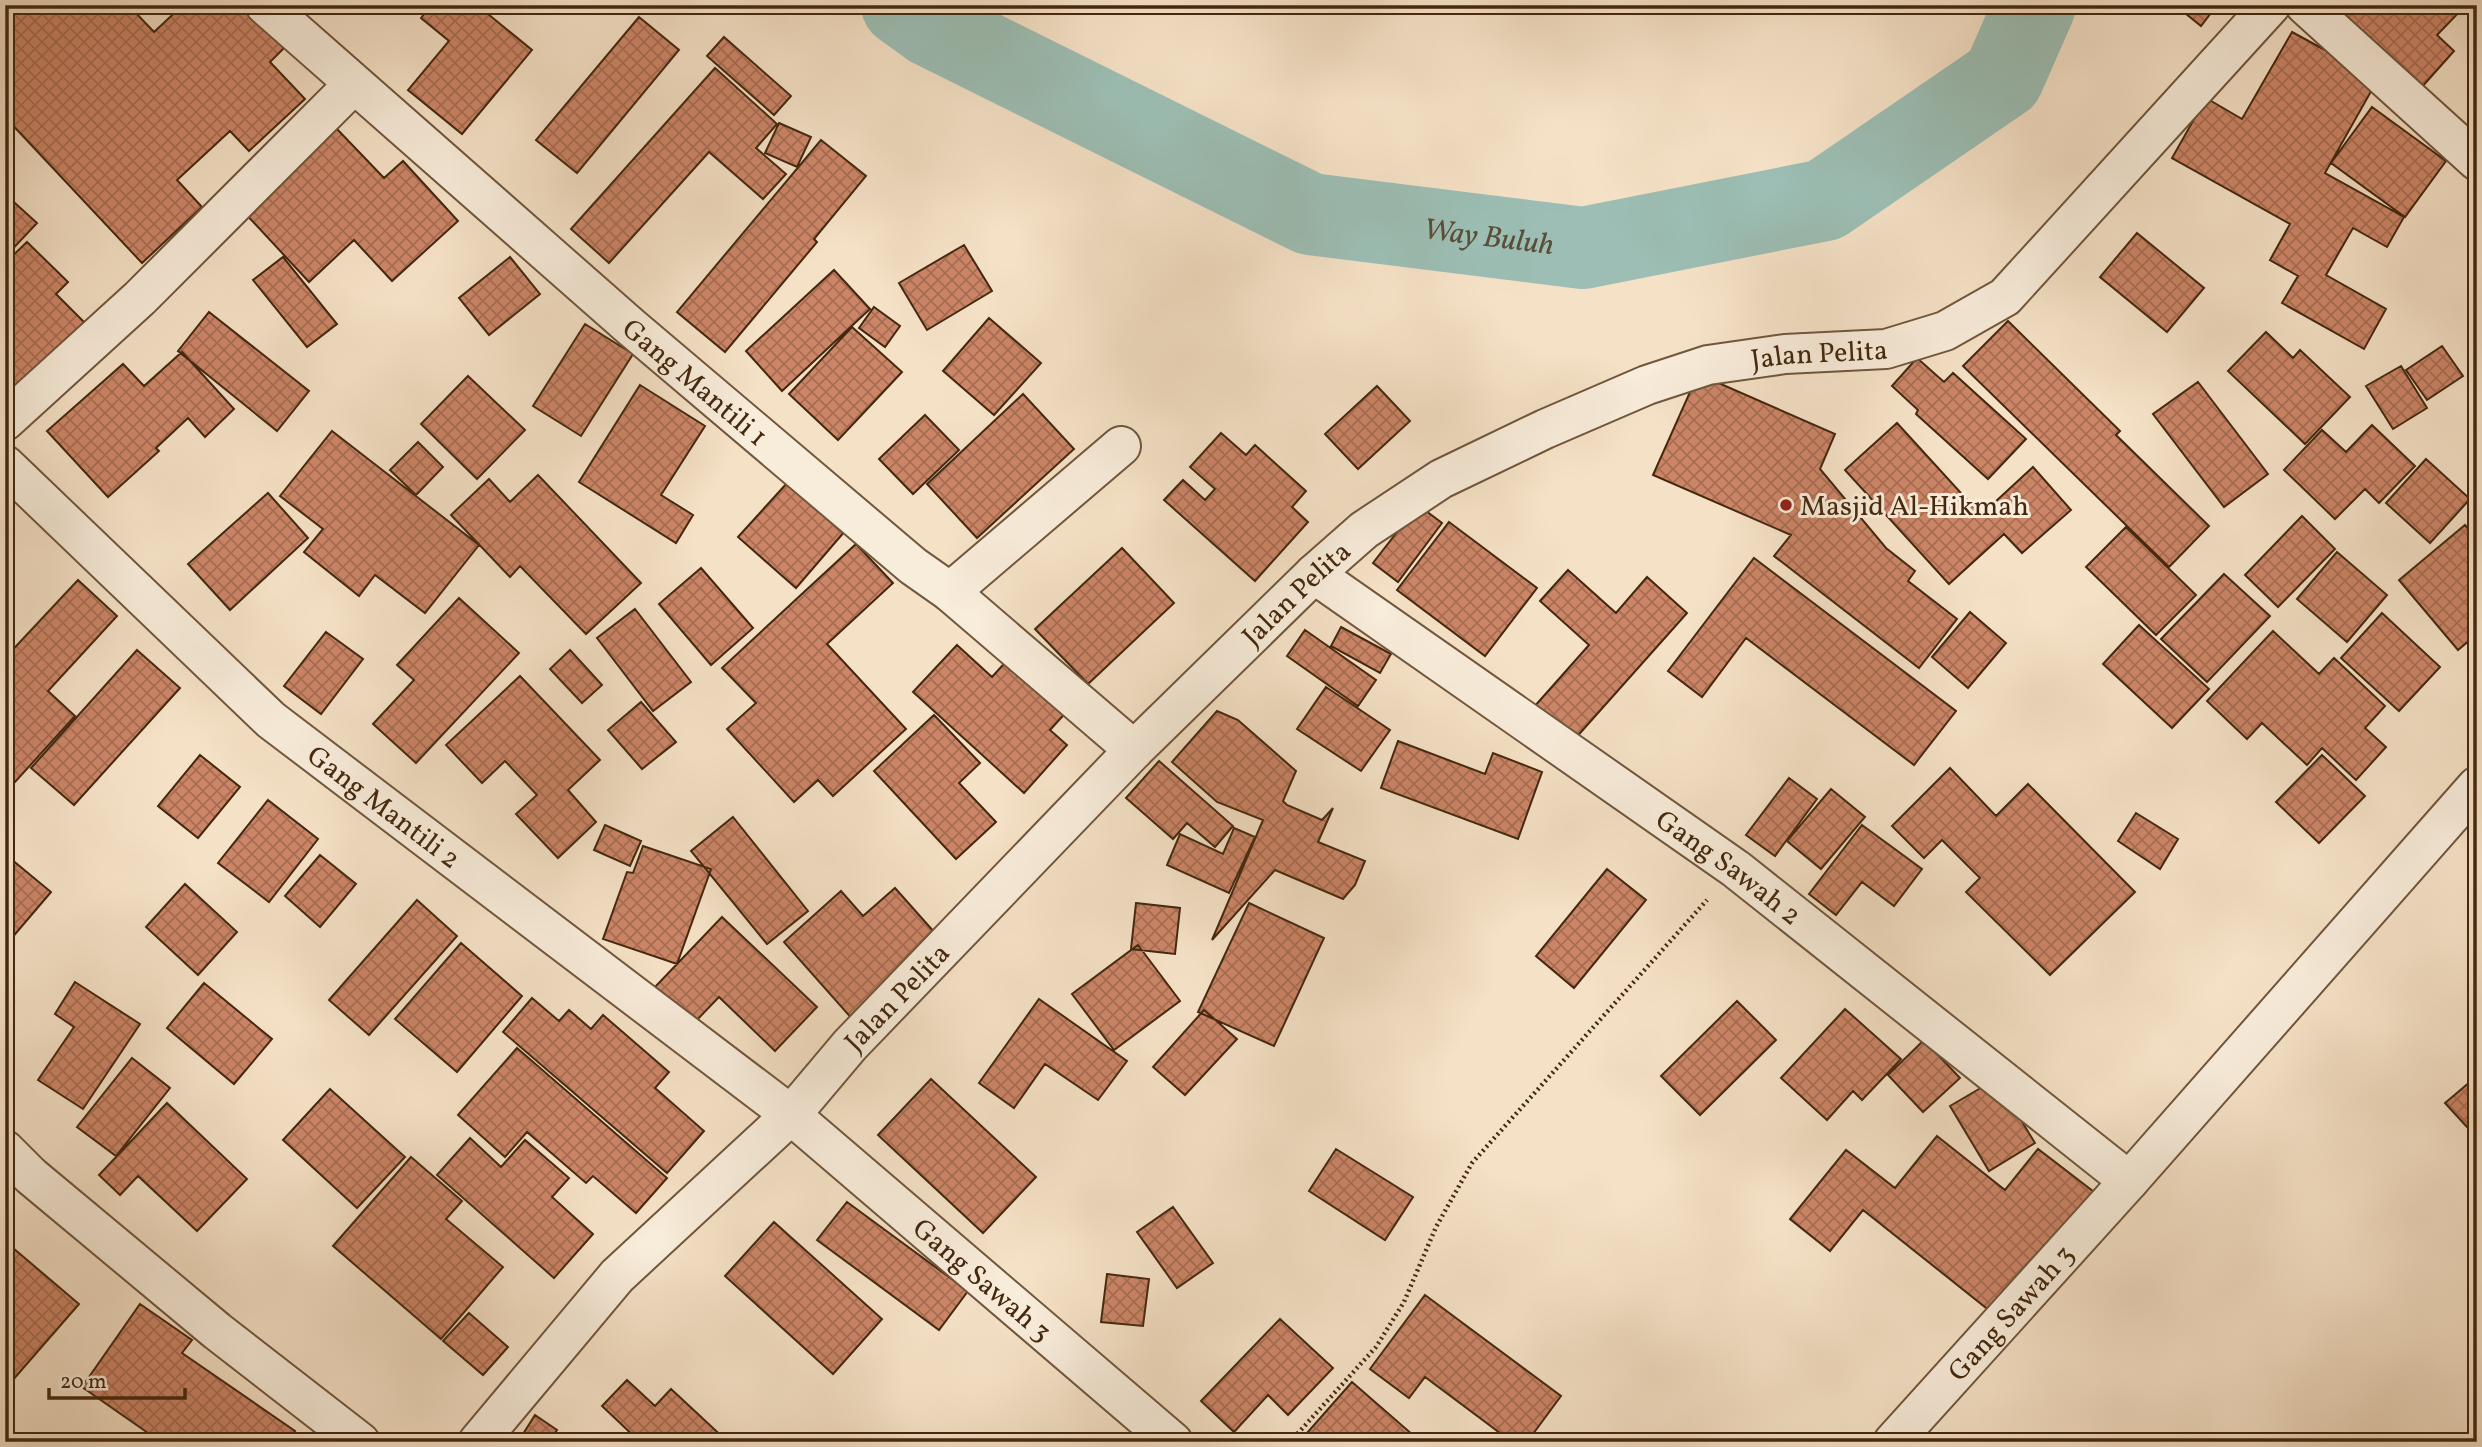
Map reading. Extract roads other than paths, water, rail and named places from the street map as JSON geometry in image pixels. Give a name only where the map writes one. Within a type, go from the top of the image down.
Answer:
[{"type":"street","name":"Gang Mantili 1","points":[[265,5],[631,327],[913,566],[950,592],[1133,750]]},
{"type":"street","name":"Jalan Pelita","points":[[478,1442],[617,1276],[791,1115],[850,1045],[1133,750],[1314,573],[1364,530],[1441,479],[1545,429],[1647,385],[1708,365],[1785,355],[1886,349],[1945,331],[2005,297],[2271,5]]},
{"type":"street","points":[[2305,5],[2477,160]]},
{"type":"street","points":[[5,421],[140,298],[354,84]]},
{"type":"street","points":[[950,592],[1121,446]]},
{"type":"street","name":"Gang Mantili 2","points":[[5,465],[271,720],[791,1115]]},
{"type":"street","name":"Gang Sawah 2","points":[[1314,573],[1735,869],[2129,1181]]},
{"type":"street","name":"Gang Sawah 3","points":[[1892,1442],[2129,1181],[2477,786]]},
{"type":"street","name":"Gang Sawah 3","points":[[791,1115],[1173,1442]]},
{"type":"street","points":[[5,1150],[31,1176],[217,1331],[360,1442]]},
{"type":"waterway","name":"Way Buluh","points":[[902,5],[931,26],[1310,214],[1583,248],[1825,200],[2003,78],[2035,5]]},
{"type":"place","name":"Masjid Al-Hikmah","points":[[1786,505]]}]
